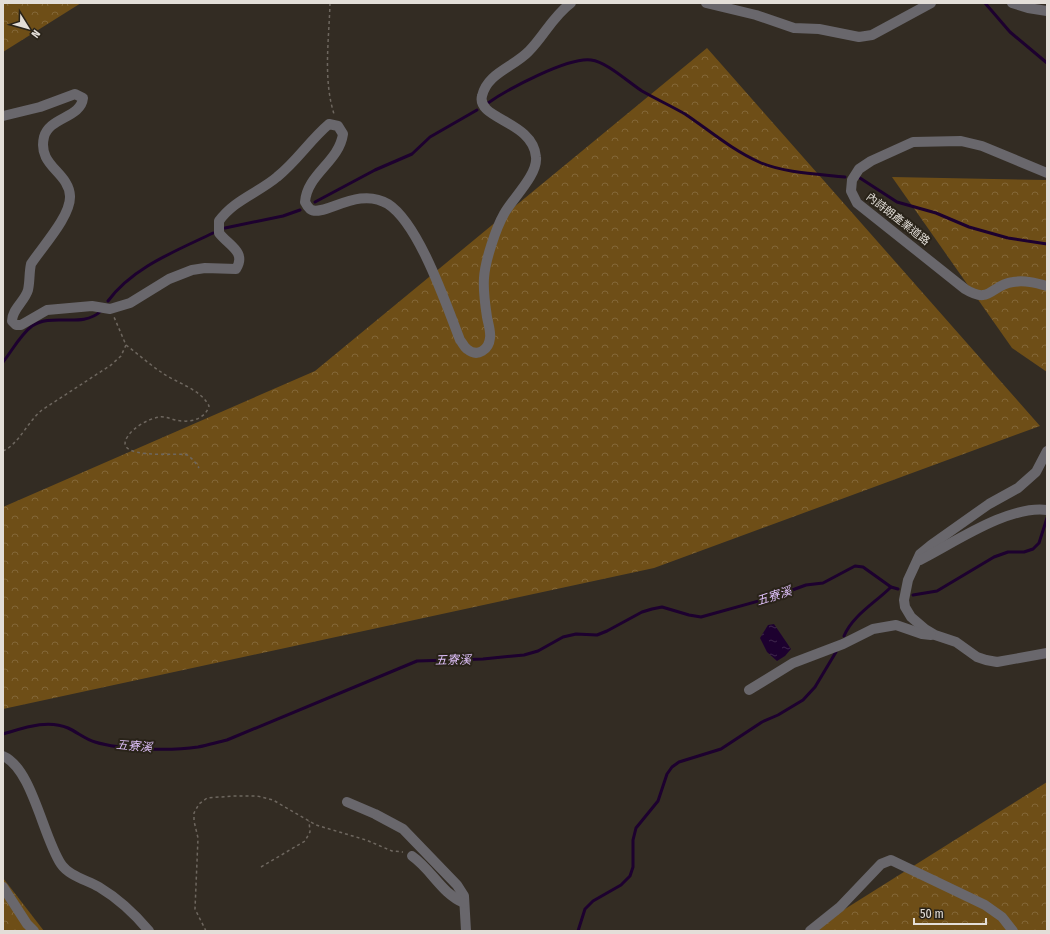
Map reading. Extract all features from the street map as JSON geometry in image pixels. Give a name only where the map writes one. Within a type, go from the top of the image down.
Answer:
[{"type":"lane","points":[[3,116],[40,107],[74,94],[83,98],[83,104],[79,109],[61,119],[52,126],[45,135],[44,154],[68,186],[70,196],[69,204],[66,214],[31,264],[28,273],[28,289],[24,299],[12,316],[12,321],[16,325],[20,325],[47,310],[92,306],[110,309],[130,303],[169,279],[192,270],[205,268],[236,269],[241,262],[240,255],[219,233],[219,221],[237,202],[276,178],[292,164],[320,131],[329,124],[338,126],[343,134],[342,144],[334,157],[315,179],[306,193],[305,202],[310,209],[317,212],[356,198],[371,197],[387,204],[398,212],[410,226],[420,246],[460,340],[467,349],[474,353],[482,352],[488,346],[490,336],[484,294],[484,276],[497,228],[504,213],[531,176],[537,159],[535,147],[528,136],[487,110],[482,103],[481,97],[492,78],[529,52],[552,22],[571,3]]},
{"type":"lane","points":[[706,3],[756,15],[794,28],[819,29],[859,37],[872,35],[931,3]]},
{"type":"lane","points":[[1012,3],[1028,8],[1047,10]]},
{"type":"lane","name":"內詩朗產業道路","points":[[1047,174],[982,146],[961,141],[914,142],[871,161],[859,169],[852,180],[851,191],[857,203],[965,289],[975,295],[982,296],[1003,284],[1012,282],[1024,281],[1047,286]]},
{"type":"lane","points":[[1047,452],[1036,472],[1012,493],[989,504],[920,554],[906,588],[905,607],[911,617],[925,629],[935,635],[956,642],[977,657],[997,662],[1047,653]]},
{"type":"lane","points":[[916,561],[999,518],[1032,511],[1047,510]]},
{"type":"lane","points":[[749,690],[792,662],[836,647],[874,629],[896,625],[922,634],[935,635]]},
{"type":"lane","points":[[3,756],[12,761],[24,779],[60,863],[71,873],[99,887],[125,905],[149,931]]},
{"type":"lane","points":[[347,802],[374,814],[403,830],[461,890],[464,903],[466,931]]},
{"type":"lane","points":[[412,856],[419,861],[435,881],[448,893],[464,903]]},
{"type":"lane","points":[[810,931],[840,907],[881,864],[891,860],[985,905],[1002,917],[1013,931]]},
{"type":"lane","points":[[3,887],[27,924],[34,931]]},
{"type":"path","points":[[330,3],[328,72],[331,101],[338,126]]},
{"type":"path","points":[[110,309],[126,345],[162,373],[198,394],[206,400],[209,406],[207,412],[202,417],[191,420],[182,422],[158,417],[145,422],[131,432],[126,438],[126,444],[129,449],[140,453],[158,456],[176,454],[186,455],[192,458],[200,468]]},
{"type":"path","points":[[3,451],[14,442],[32,417],[111,365],[121,356],[126,345]]},
{"type":"path","points":[[206,931],[195,909],[198,838],[194,813],[199,804],[207,798],[257,796],[273,800],[309,821],[392,851],[412,856]]},
{"type":"path","points":[[261,867],[305,841],[310,832],[309,821]]},
{"type":"green space","points":[[3,3],[81,3],[3,52]]},
{"type":"green space","points":[[707,48],[1040,426],[654,568],[3,709],[3,507],[315,371]]},
{"type":"green space","points":[[892,177],[1047,180],[1047,372],[1012,348]]},
{"type":"green space","points":[[1047,782],[1047,931],[810,931]]},
{"type":"green space","points":[[3,878],[44,931],[3,931]]},
{"type":"water","points":[[774,624],[791,649],[785,656],[777,661],[767,652],[760,638],[768,625]]},
{"type":"waterway","points":[[985,3],[1010,32],[1047,63]]},
{"type":"waterway","points":[[488,103],[523,82],[538,75],[568,63],[581,60],[591,60],[604,64],[642,91],[685,114],[730,146],[759,162],[790,171],[845,177]]},
{"type":"waterway","points":[[315,202],[375,170],[412,154],[430,137],[477,110]]},
{"type":"waterway","points":[[860,178],[897,202],[936,213],[969,227],[1008,238],[1047,244]]},
{"type":"waterway","points":[[225,228],[283,216],[300,210]]},
{"type":"waterway","points":[[108,301],[118,289],[142,269],[170,253],[213,233]]},
{"type":"waterway","points":[[3,362],[20,338],[32,326],[49,320],[85,319],[101,311]]},
{"type":"waterway","name":"五寮溪","points":[[913,595],[937,591],[994,557],[1008,552],[1024,552],[1033,549],[1039,543],[1047,518]]},
{"type":"waterway","name":"五寮溪","points":[[3,734],[36,725],[52,724],[68,728],[95,742],[118,747],[160,749],[198,747],[227,740],[417,661],[483,659],[524,655],[538,651],[563,637],[576,634],[597,635],[642,612],[662,607],[701,617],[773,597],[806,585],[823,583],[855,566],[863,567],[891,587],[898,589]]},
{"type":"waterway","points":[[844,636],[859,615],[891,587]]},
{"type":"waterway","points":[[578,931],[585,909],[593,901],[621,885],[630,876],[633,867],[633,840],[636,828],[658,801],[667,774],[672,767],[679,762],[721,749],[762,722],[778,715],[803,700],[815,687],[836,652]]}]
